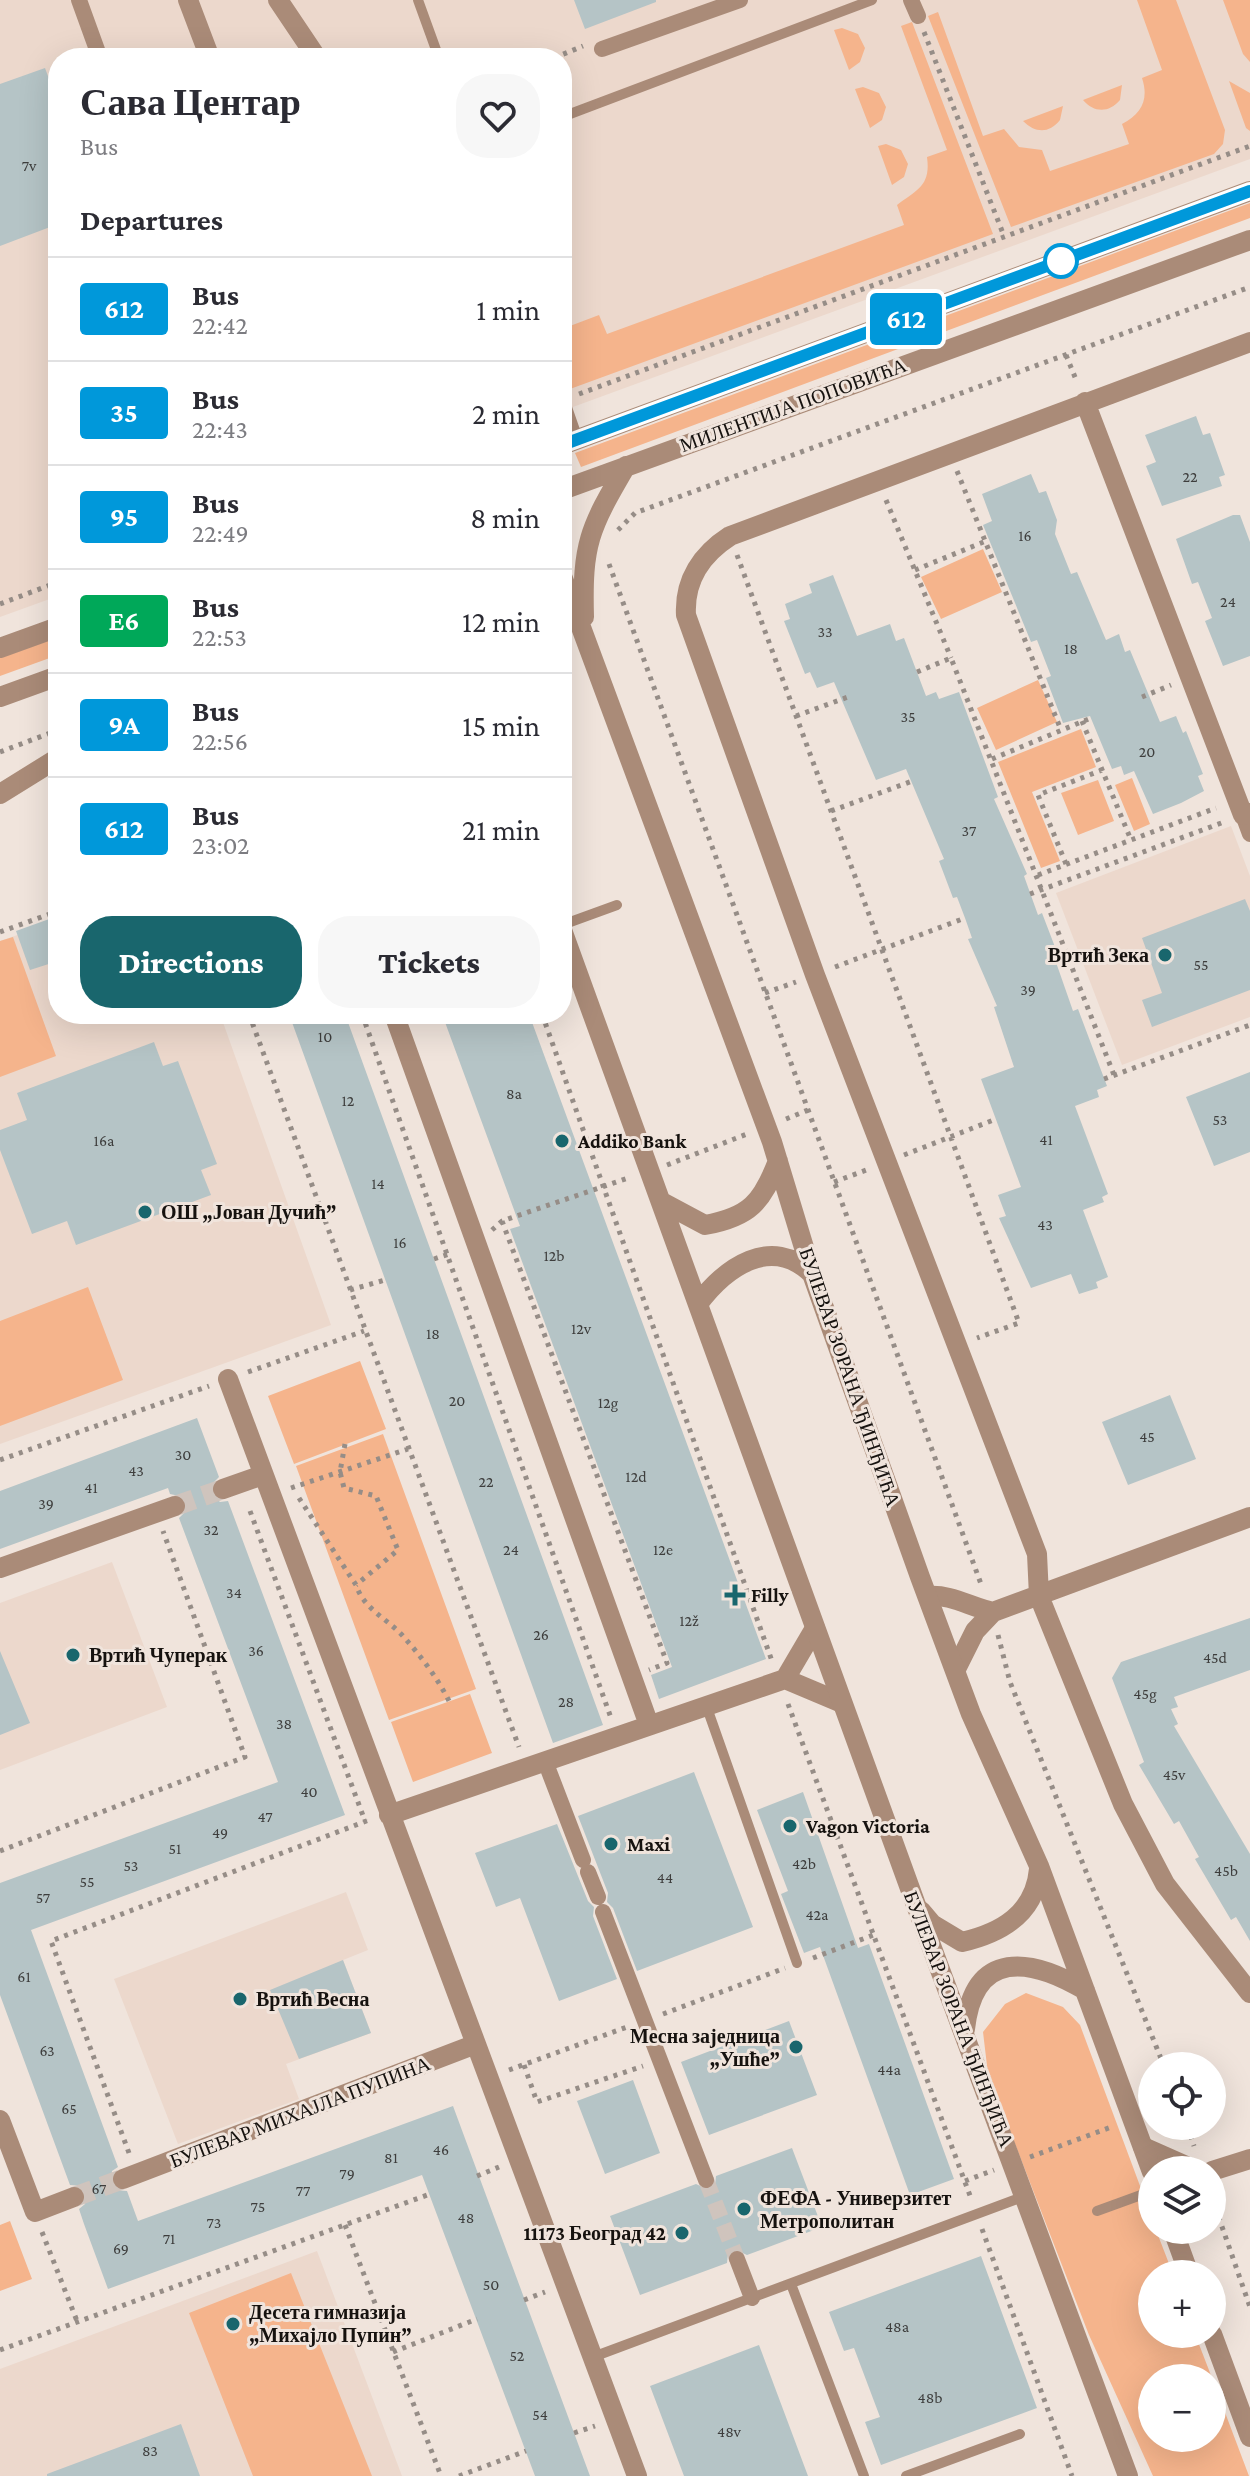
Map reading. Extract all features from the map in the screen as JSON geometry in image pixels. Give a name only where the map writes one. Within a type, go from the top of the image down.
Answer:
[{"type":"street","points":[[79,0],[96,48]]},
{"type":"street","points":[[188,0],[206,48]]},
{"type":"street","points":[[278,0],[310,48]]},
{"type":"street","points":[[595,46],[740,0]]},
{"type":"street","name":"МИЛЕНТИЈА ПОПОВИЋА","points":[[572,441],[1250,191]]},
{"type":"street","name":"МИЛЕНТИЈА ПОПОВИЋА","points":[[572,486],[1250,240]]},
{"type":"street","points":[[1250,342],[730,536],[705,555],[691,580],[685,599],[686,615],[815,975],[1037,1554],[1039,1596],[1099,1749],[1145,1848],[1187,1916],[1250,1993]]},
{"type":"street","points":[[1085,402],[1248,821]]},
{"type":"street","points":[[584,633],[584,550],[626,466]]},
{"type":"street","name":"БУЛЕВАР ЗОРАНА ЂИНЂИЋА","points":[[572,602],[778,1161],[812,1274],[971,1714],[1039,1866],[1146,2156]]},
{"type":"street","points":[[0,648],[48,631]]},
{"type":"street","points":[[0,697],[48,680]]},
{"type":"street","points":[[1,790],[48,764]]},
{"type":"street","name":"БУЛЕВАР ЗОРАНА ЂИНЂИЋА","points":[[572,954],[842,1703],[1128,2476]]},
{"type":"street","points":[[398,1024],[649,1725]]},
{"type":"street","points":[[662,1202],[705,1225],[734,1218],[758,1202],[778,1161]]},
{"type":"street","points":[[698,1304],[724,1274],[743,1262],[766,1255],[801,1263],[812,1274]]},
{"type":"street","points":[[228,1379],[637,2476]]},
{"type":"street","points":[[232,1486],[263,1475]]},
{"type":"street","points":[[0,1568],[166,1510]]},
{"type":"street","points":[[956,1669],[975,1631],[993,1612],[1250,1517]]},
{"type":"street","points":[[928,1596],[946,1595],[993,1612]]},
{"type":"street","points":[[782,1680],[815,1628]]},
{"type":"street","points":[[389,1815],[782,1680],[842,1703]]},
{"type":"street","points":[[536,1764],[586,1866],[706,2180]]},
{"type":"street","points":[[916,1905],[932,1924],[962,1942],[991,1935],[1026,1908],[1033,1897],[1039,1866]]},
{"type":"street","points":[[965,2029],[973,1996],[980,1984],[1002,1969],[1022,1964],[1043,1968],[1085,1990]]},
{"type":"street","name":"БУЛЕВАР МИХАЈЛА ПУПИНА","points":[[130,2177],[476,2044]]},
{"type":"street","points":[[0,2120],[35,2212],[74,2197]]},
{"type":"street","points":[[1143,2147],[1163,2156]]},
{"type":"street","points":[[1226,2167],[1250,2159]]},
{"type":"street","points":[[737,2259],[752,2298]]},
{"type":"street","points":[[1217,2348],[1250,2437]]},
{"type":"lane","points":[[418,0],[435,48]]},
{"type":"lane","points":[[572,113],[872,0]]},
{"type":"lane","points":[[572,923],[617,905]]},
{"type":"lane","points":[[706,1705],[797,1963]]},
{"type":"lane","points":[[593,2357],[1025,2196]]},
{"type":"lane","points":[[1097,2211],[1138,2196]]},
{"type":"lane","points":[[791,2284],[864,2476]]},
{"type":"lane","points":[[906,2476],[1020,2434]]},
{"type":"path","points":[[917,15],[1004,236]]},
{"type":"path","points":[[572,53],[595,46]]},
{"type":"path","points":[[572,393],[1250,146]]},
{"type":"path","points":[[612,536],[635,513],[1250,287]]},
{"type":"path","points":[[1066,355],[1085,402]]},
{"type":"path","points":[[877,480],[992,759],[1114,1075]]},
{"type":"path","points":[[967,496],[1061,730]]},
{"type":"path","points":[[730,536],[1019,1323],[958,1345]]},
{"type":"path","points":[[915,570],[986,541]]},
{"type":"path","points":[[608,551],[609,567],[625,618],[970,1559],[993,1612],[1010,1682],[1158,2052]]},
{"type":"path","points":[[0,604],[48,586]]},
{"type":"path","points":[[917,672],[951,658]]},
{"type":"path","points":[[1142,697],[1190,678]]},
{"type":"path","points":[[796,716],[848,697]]},
{"type":"path","points":[[992,759],[1091,718]]},
{"type":"path","points":[[1082,721],[1131,840]]},
{"type":"path","points":[[0,752],[48,734]]},
{"type":"path","points":[[979,756],[989,752]]},
{"type":"path","points":[[1066,864],[1038,795],[1102,770]]},
{"type":"path","points":[[831,811],[915,780]]},
{"type":"path","points":[[1038,875],[1216,808]]},
{"type":"path","points":[[1030,894],[1248,821]]},
{"type":"path","points":[[1089,856],[1094,871]]},
{"type":"path","points":[[0,932],[48,915]]},
{"type":"path","points":[[765,993],[965,918]]},
{"type":"path","points":[[253,1024],[408,1449],[536,1764]]},
{"type":"path","points":[[366,1024],[617,1736]]},
{"type":"path","points":[[545,1024],[674,1399],[876,1934],[1072,2476]]},
{"type":"path","points":[[1104,1079],[1250,1025]]},
{"type":"path","points":[[949,1136],[996,1119]]},
{"type":"path","points":[[502,1221],[667,1663]]},
{"type":"path","points":[[434,1259],[449,1254]]},
{"type":"path","points":[[350,1290],[385,1280]]},
{"type":"path","points":[[0,1460],[364,1331]]},
{"type":"path","points":[[345,1444],[340,1472],[344,1488],[376,1496],[398,1550],[356,1585]]},
{"type":"path","points":[[271,1495],[408,1449]]},
{"type":"path","points":[[286,1473],[292,1488],[356,1585],[361,1599],[400,1633],[440,1683],[449,1701]]},
{"type":"path","points":[[232,1486],[365,1821]]},
{"type":"path","points":[[0,1851],[245,1757],[166,1510]]},
{"type":"path","points":[[130,2177],[51,1941],[365,1821],[389,1815]]},
{"type":"path","points":[[489,2078],[876,1934]]},
{"type":"path","points":[[524,2065],[537,2102],[660,2061]]},
{"type":"path","points":[[965,2181],[1133,2120]]},
{"type":"path","points":[[477,2176],[500,2166],[495,2152]]},
{"type":"path","points":[[0,2350],[430,2194]]},
{"type":"path","points":[[35,2212],[77,2321]]},
{"type":"path","points":[[345,2225],[441,2476]]},
{"type":"path","points":[[1226,2238],[1250,2307]]},
{"type":"path","points":[[524,2300],[546,2292]]},
{"type":"path","points":[[393,2352],[477,2319]]},
{"type":"path","points":[[574,2433],[596,2425]]},
{"type":"path","points":[[459,2476],[526,2451]]},
{"type":"shaded area","points":[[0,0],[1250,0],[1250,159],[572,407],[572,48],[48,48],[48,600],[0,617]]},
{"type":"shaded area","points":[[1137,0],[1176,0],[1225,130],[1223,144],[1214,154],[1011,227],[928,16],[938,12],[983,136],[1004,129],[1019,147],[1042,150],[1050,171],[1129,144],[1122,124],[1135,116],[1142,105],[1145,93],[1142,78],[1162,70]]},
{"type":"shaded area","points":[[1223,0],[1250,0],[1250,62],[1243,54]]},
{"type":"shaded area","points":[[912,22],[993,234],[572,388],[572,325],[599,315],[607,334],[904,225],[897,205],[925,181],[927,157],[947,150],[901,26]]},
{"type":"shaded area","points":[[842,28],[858,34],[865,48],[860,62],[849,70],[834,30]]},
{"type":"shaded area","points":[[1229,81],[1250,93],[1250,131],[1246,128]]},
{"type":"shaded area","points":[[1122,85],[1120,100],[1106,109],[1097,109],[1083,100]]},
{"type":"shaded area","points":[[863,87],[879,93],[886,107],[882,120],[870,128],[855,89]]},
{"type":"shaded area","points":[[1063,106],[1060,120],[1047,130],[1037,130],[1023,121]]},
{"type":"shaded area","points":[[886,144],[901,150],[908,164],[904,177],[892,185],[878,146]]},
{"type":"shaded area","points":[[1250,203],[1250,218],[581,467],[575,453]]},
{"type":"shaded area","points":[[983,549],[1002,592],[941,619],[921,577]]},
{"type":"shaded area","points":[[48,641],[48,659],[0,676],[0,658]]},
{"type":"shaded area","points":[[1038,680],[1057,722],[996,750],[977,708]]},
{"type":"shaded area","points":[[1081,729],[1096,767],[1032,792],[1060,861],[1041,868],[998,762]]},
{"type":"shaded area","points":[[1132,778],[1150,824],[1134,831],[1115,785]]},
{"type":"shaded area","points":[[1098,780],[1114,821],[1078,835],[1061,793]]},
{"type":"shaded area","name":"Вртић Зека","points":[[1231,826],[1250,876],[1250,1017],[1122,1065],[1056,893]]},
{"type":"shaded area","name":"ОШ „Јован Дучић”","points":[[48,924],[48,1024],[224,1024],[331,1325],[0,1444],[0,941]]},
{"type":"shaded area","points":[[13,937],[56,1056],[0,1077],[0,941]]},
{"type":"shaded area","points":[[88,1287],[123,1380],[0,1426],[0,1321]]},
{"type":"shaded area","points":[[360,1361],[386,1429],[294,1464],[268,1396]]},
{"type":"shaded area","points":[[383,1434],[476,1689],[389,1720],[296,1466]]},
{"type":"shaded area","name":"Вртић Чуперак","points":[[112,1562],[167,1707],[0,1770],[0,1603]]},
{"type":"shaded area","points":[[470,1694],[492,1753],[413,1782],[391,1722]]},
{"type":"shaded area","name":"Вртић Весна","points":[[346,1892],[368,1950],[343,1960],[371,2033],[286,2064],[299,2099],[178,2144],[114,1979]]},
{"type":"shaded area","points":[[1026,1993],[1063,2007],[1080,2025],[1138,2180],[1138,2244],[1161,2244],[1168,2260],[1138,2260],[1138,2348],[1200,2348],[1207,2364],[1138,2364],[1138,2443],[1089,2335],[988,2074],[983,2032],[1005,2004]]},
{"type":"shaded area","points":[[10,2221],[32,2279],[0,2291],[0,2225]]},
{"type":"shaded area","name":"Десета гимназија „Михајло Пупин”","points":[[317,2251],[402,2476],[0,2476],[0,2369]]},
{"type":"shaded area","points":[[291,2273],[372,2476],[253,2476],[189,2313]]},
{"type":"shaded area","points":[[1226,2415],[1249,2476],[1153,2476],[1142,2452],[1226,2452]]},
{"type":"building","points":[[574,0],[656,0],[656,2],[585,29]]},
{"type":"building","points":[[45,68],[48,76],[48,228],[0,246],[0,84]]},
{"type":"building","points":[[1196,416],[1203,435],[1210,433],[1225,475],[1219,477],[1222,486],[1162,506],[1146,466],[1156,462],[1145,435]]},
{"type":"building","points":[[1031,474],[1039,493],[1046,491],[1057,520],[1055,534],[1071,574],[1077,572],[1106,640],[1119,634],[1125,652],[1130,650],[1160,722],[1176,716],[1183,733],[1186,731],[1203,774],[1198,776],[1204,791],[1181,803],[1153,814],[1134,771],[1124,775],[1121,766],[1112,769],[1090,716],[1063,723],[1046,678],[1051,676],[1037,640],[1031,642],[983,525],[992,521],[982,494]]},
{"type":"building","points":[[1233,515],[1240,515],[1250,542],[1250,656],[1223,666],[1205,621],[1212,618],[1198,582],[1192,584],[1176,539]]},
{"type":"building","points":[[833,575],[857,636],[890,624],[896,641],[904,638],[926,696],[936,692],[939,699],[959,692],[998,797],[994,799],[1027,874],[1024,876],[1038,915],[1042,913],[1055,947],[1051,948],[1073,1011],[1078,1009],[1107,1086],[1097,1090],[1099,1097],[1075,1106],[1108,1194],[1102,1197],[1104,1202],[1083,1210],[1108,1277],[1096,1282],[1098,1288],[1079,1294],[1071,1274],[1031,1288],[999,1218],[1006,1216],[998,1195],[1021,1187],[981,1079],[1014,1067],[994,1007],[997,1006],[968,939],[972,938],[957,897],[953,898],[939,861],[944,859],[906,769],[876,780],[834,682],[817,688],[810,672],[805,674],[784,621],[790,619],[785,604],[812,593],[809,584]]},
{"type":"building","points":[[1245,899],[1250,911],[1250,990],[1152,1027],[1142,1000],[1162,993],[1142,938]]},
{"type":"building","points":[[48,919],[48,964],[30,970],[16,931]]},
{"type":"building","points":[[293,1024],[349,1024],[603,1725],[553,1743]]},
{"type":"building","points":[[446,1024],[533,1024],[766,1659],[659,1699],[651,1675],[672,1667],[510,1229],[520,1226]]},
{"type":"building","points":[[154,1042],[163,1066],[178,1061],[217,1164],[201,1170],[211,1195],[76,1245],[67,1221],[32,1234],[0,1150],[0,1130],[27,1120],[17,1093]]},
{"type":"building","points":[[1250,1072],[1250,1152],[1214,1166],[1186,1097]]},
{"type":"building","points":[[1170,1395],[1196,1459],[1128,1485],[1102,1422]]},
{"type":"building","points":[[197,1418],[219,1477],[210,1486],[211,1494],[220,1502],[228,1501],[345,1815],[31,1930],[118,2167],[112,2171],[111,2183],[115,2190],[127,2191],[138,2221],[453,2106],[590,2476],[535,2476],[422,2175],[108,2289],[79,2209],[85,2204],[86,2193],[82,2186],[70,2185],[0,1995],[0,1883],[278,1782],[179,1518],[188,1509],[184,1497],[170,1494],[168,1488],[0,1549],[0,1491]]},
{"type":"building","points":[[1250,1618],[1250,1670],[1174,1697],[1178,1707],[1171,1709],[1178,1724],[1174,1726],[1250,1854],[1250,1941],[1236,1917],[1231,1920],[1195,1859],[1199,1857],[1179,1821],[1174,1824],[1139,1765],[1144,1762],[1112,1678],[1121,1662]]},
{"type":"building","points":[[0,1651],[30,1723],[0,1735]]},
{"type":"building","points":[[694,1772],[753,1927],[637,1971],[613,1908],[607,1902],[608,1893],[578,1816]]},
{"type":"building","points":[[803,1792],[858,1948],[869,1944],[954,2179],[910,2195],[820,1947],[804,1953],[781,1894],[788,1891],[757,1810]]},
{"type":"building","points":[[557,1824],[588,1901],[594,1907],[593,1916],[617,1979],[559,2001],[520,1898],[496,1907],[475,1853]]},
{"type":"building","points":[[343,1960],[371,2033],[299,2059],[270,1990]]},
{"type":"building","points":[[789,2021],[817,2095],[709,2135],[681,2062]]},
{"type":"building","points":[[633,2080],[660,2153],[605,2174],[577,2101]]},
{"type":"building","points":[[792,2148],[822,2227],[747,2255],[734,2249],[728,2253],[727,2263],[640,2295],[610,2216],[696,2184],[709,2190],[715,2186],[716,2176]]},
{"type":"building","points":[[981,2256],[1037,2408],[881,2465],[865,2422],[880,2417],[854,2348],[844,2351],[829,2312]]},
{"type":"building","points":[[759,2345],[808,2476],[684,2476],[650,2386]]},
{"type":"building","points":[[181,2424],[200,2476],[47,2476],[47,2474]]},
{"type":"tunnel","points":[[175,1506],[223,1489]]},
{"type":"tunnel","points":[[74,2197],[123,2179]]},
{"type":"tunnel","points":[[706,2180],[737,2259]]},
{"type":"bus line","name":"612","points":[[572,441],[1250,191]]},
{"type":"place","name":"Вртић Зека","points":[[1165,955]]},
{"type":"place","name":"Addiko Bank","points":[[562,1141]]},
{"type":"place","name":"ОШ „Јован Дучић”","points":[[145,1212]]},
{"type":"place","name":"Filly","points":[[735,1595]]},
{"type":"place","name":"Вртић Чуперак","points":[[73,1655]]},
{"type":"place","name":"Vagon Victoria","points":[[790,1826]]},
{"type":"place","name":"Maxi","points":[[611,1844]]},
{"type":"place","name":"Вртић Весна","points":[[240,1999]]},
{"type":"place","name":"Месна заједница „Ушће”","points":[[796,2047]]},
{"type":"place","name":"ФЕФА - Универзитет Метрополитан","points":[[744,2209]]},
{"type":"place","name":"11173 Београд 42","points":[[682,2233]]},
{"type":"place","name":"Десета гимназија „Михајло Пупин”","points":[[233,2324]]}]
